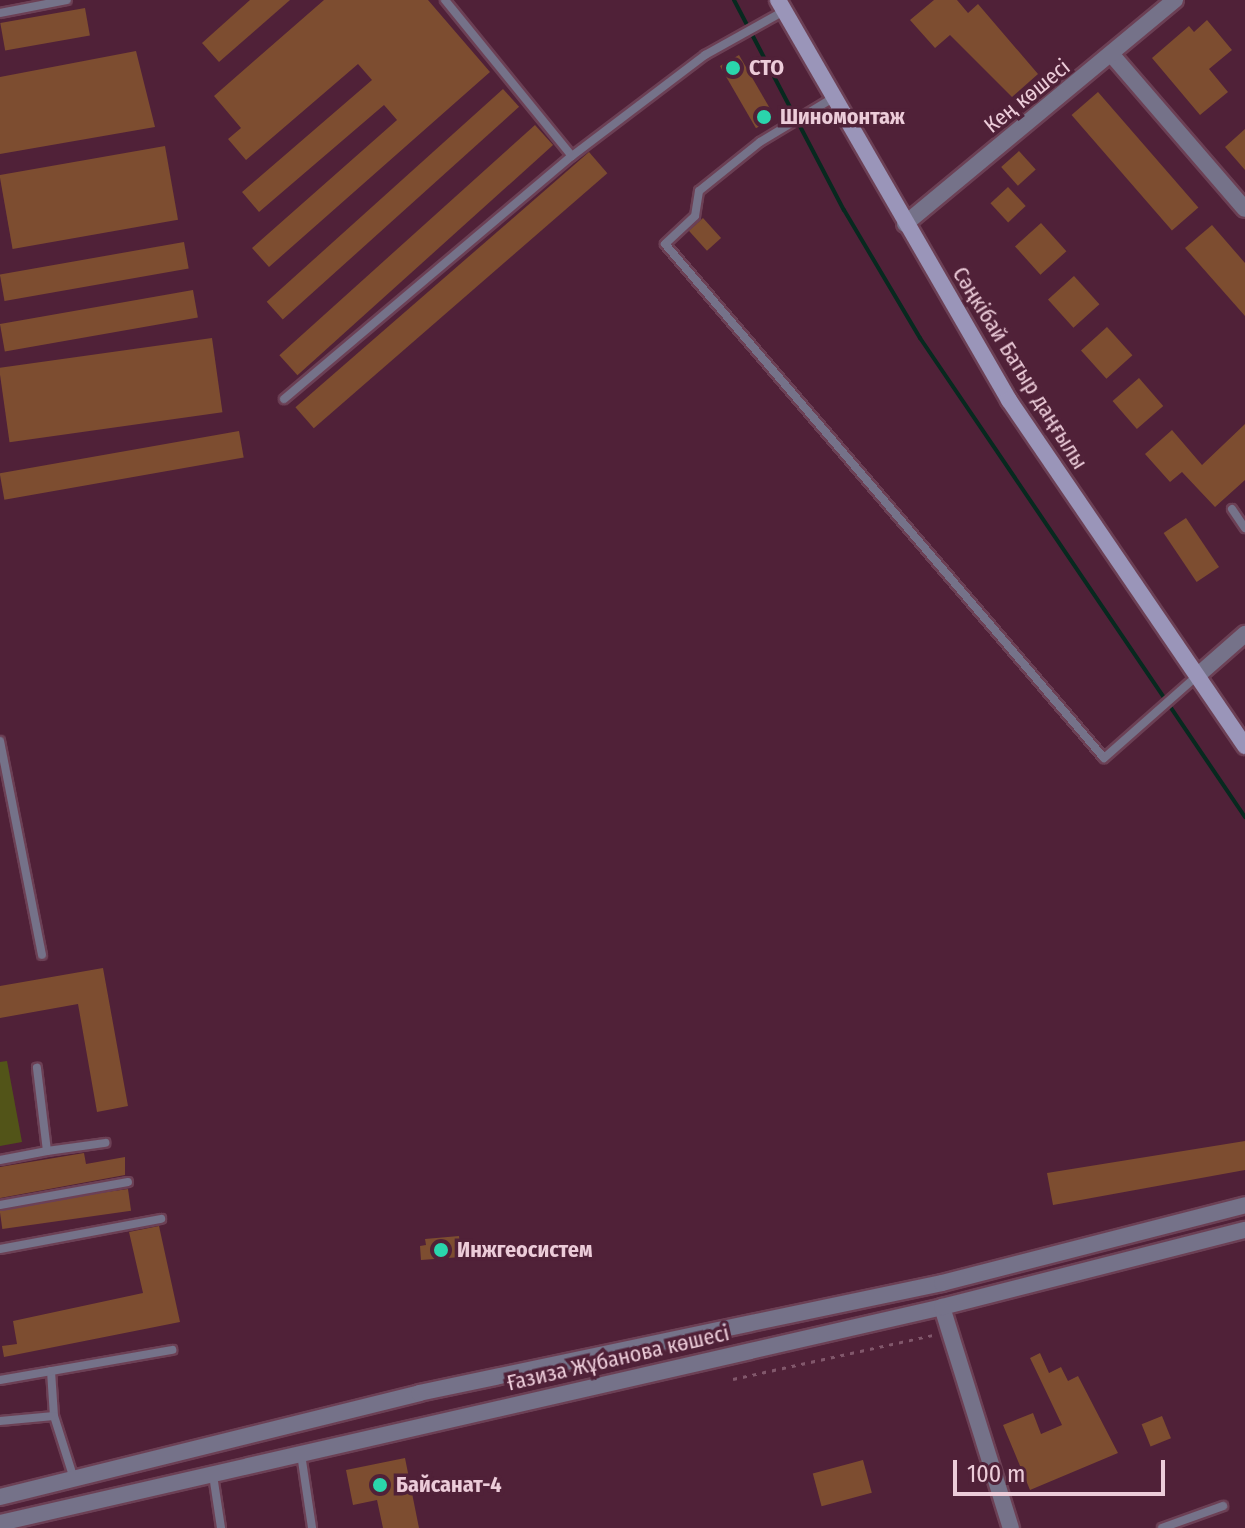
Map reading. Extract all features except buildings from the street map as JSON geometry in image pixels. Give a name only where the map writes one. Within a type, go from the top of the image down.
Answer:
[{"type":"main road","name":"Сәңкібай Батыр даңғылы","points":[[781,5],[1009,400],[1245,746]]},
{"type":"street","name":"Кең көшесі","points":[[905,224],[1175,0]]},
{"type":"street","points":[[1112,55],[1245,209]]},
{"type":"street","points":[[1197,676],[1245,634]]},
{"type":"street","name":"Ғазиза Жұбанова көшесі","points":[[0,1497],[419,1393],[942,1283],[1245,1205]]},
{"type":"street","points":[[1209,1216],[1214,1239]]},
{"type":"street","name":"Ғазиза Жұбанова көшесі","points":[[0,1523],[942,1307],[1245,1230]]},
{"type":"street","points":[[942,1307],[1011,1528]]},
{"type":"lane","points":[[0,13],[67,0]]},
{"type":"lane","points":[[445,0],[572,156]]},
{"type":"lane","points":[[284,399],[572,156],[781,5]]},
{"type":"lane","points":[[833,98],[699,191],[695,216],[665,244],[1104,758],[1197,676]]},
{"type":"lane","points":[[1232,509],[1245,528]]},
{"type":"lane","points":[[0,741],[42,955]]},
{"type":"lane","points":[[37,1068],[47,1151]]},
{"type":"lane","points":[[0,1160],[105,1143]]},
{"type":"lane","points":[[0,1205],[128,1182]]},
{"type":"lane","points":[[0,1249],[161,1219]]},
{"type":"lane","points":[[0,1380],[172,1350]]},
{"type":"lane","points":[[51,1371],[54,1416],[74,1480]]},
{"type":"lane","points":[[0,1421],[54,1416]]},
{"type":"lane","points":[[300,1453],[312,1528]]},
{"type":"lane","points":[[213,1475],[221,1528]]},
{"type":"lane","points":[[1162,1528],[1223,1506]]},
{"type":"path","points":[[733,1379],[949,1331]]},
{"type":"shaded area","points":[[7,1061],[22,1142],[0,1146],[0,1062]]},
{"type":"waterway","points":[[734,0],[844,210],[920,338],[1245,817]]},
{"type":"place","name":"СТО","points":[[733,68]]},
{"type":"place","name":"Шиномонтаж","points":[[764,117]]},
{"type":"place","name":"Инжгеосистем","points":[[441,1250]]},
{"type":"place","name":"Байсанат-4","points":[[380,1485]]}]
